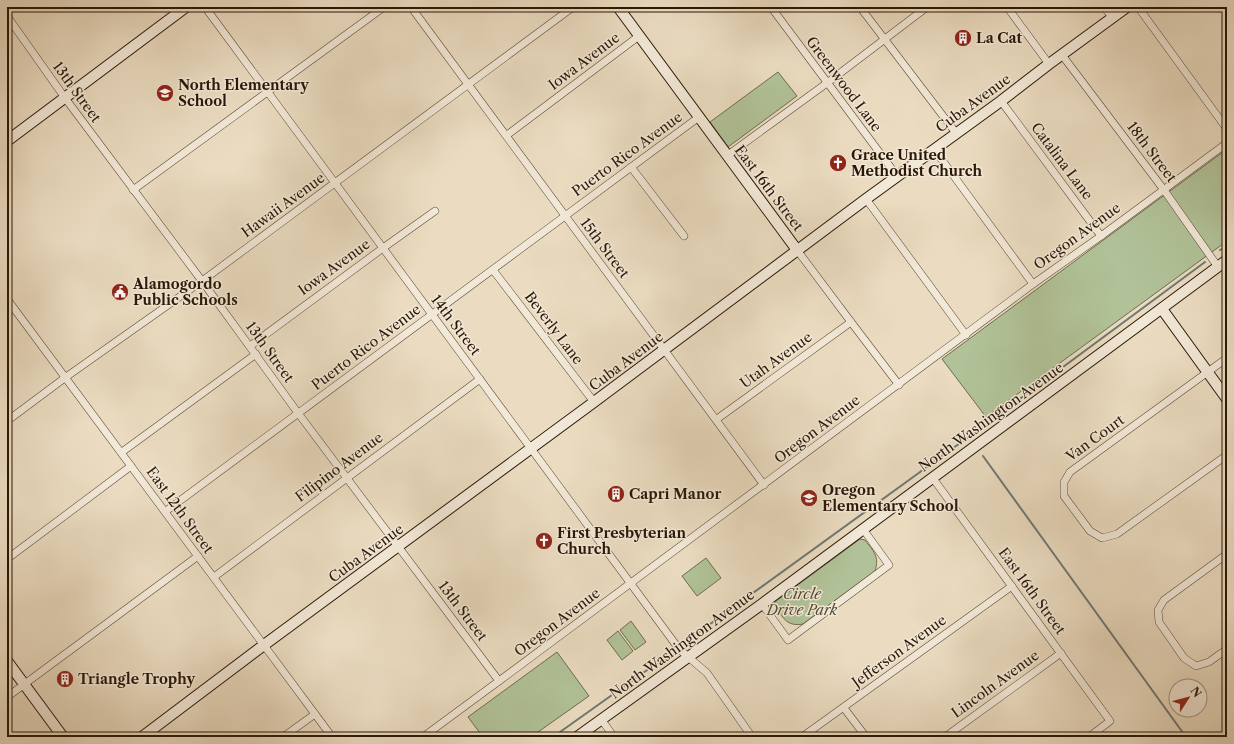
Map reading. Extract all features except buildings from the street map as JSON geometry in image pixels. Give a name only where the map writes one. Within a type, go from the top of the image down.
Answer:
[{"type":"street","points":[[7,141],[186,7]]},
{"type":"street","name":"14th Street","points":[[205,7],[679,649],[707,673],[752,737]]},
{"type":"street","points":[[133,190],[384,7]]},
{"type":"street","name":"15th Street","points":[[412,7],[764,485]]},
{"type":"street","name":"Hawaii Avenue","points":[[7,421],[66,377],[202,281],[573,7]]},
{"type":"street","name":"East 16th Street","points":[[618,7],[797,250],[899,385]]},
{"type":"street","name":"Greenwood Lane","points":[[771,7],[897,176]]},
{"type":"street","points":[[860,7],[956,133]]},
{"type":"street","points":[[728,156],[927,7]]},
{"type":"street","points":[[1007,7],[1049,64]]},
{"type":"street","points":[[1104,7],[1113,18]]},
{"type":"street","name":"Cuba Avenue","points":[[142,737],[797,250],[1128,7]]},
{"type":"street","points":[[1138,7],[1227,128]]},
{"type":"street","name":"13th Street","points":[[7,16],[133,190],[499,681]]},
{"type":"street","name":"Iowa Avenue","points":[[507,135],[639,36]]},
{"type":"street","name":"18th Street","points":[[1062,54],[1164,190],[1218,266]]},
{"type":"street","name":"Catalina Lane","points":[[1001,101],[1101,236]]},
{"type":"street","name":"Puerto Rico Avenue","points":[[166,511],[699,117]]},
{"type":"street","name":"Oregon Avenue","points":[[422,737],[1227,142]]},
{"type":"street","points":[[934,149],[1033,284]]},
{"type":"street","points":[[631,167],[684,236]]},
{"type":"street","points":[[866,199],[966,335]]},
{"type":"street","name":"Iowa Avenue","points":[[250,346],[435,211]]},
{"type":"street","name":"North Washington Avenue","points":[[577,737],[762,604],[1227,260]]},
{"type":"street","name":"Beverly Lane","points":[[493,270],[594,402]]},
{"type":"street","name":"East 12th Street","points":[[7,299],[166,511],[332,737]]},
{"type":"street","points":[[1162,309],[1227,399]]},
{"type":"street","name":"Utah Avenue","points":[[716,419],[851,322]]},
{"type":"street","points":[[122,452],[256,354]]},
{"type":"street","name":"Van Court","points":[[1227,358],[1070,472],[1064,482],[1064,496],[1090,531],[1102,538],[1117,534],[1227,455]]},
{"type":"street","name":"Filipino Avenue","points":[[214,577],[480,379]]},
{"type":"street","points":[[7,558],[131,466]]},
{"type":"street","name":"East 16th Street","points":[[932,477],[1110,721],[1089,737]]},
{"type":"street","points":[[762,604],[788,640],[889,564],[863,529]]},
{"type":"street","points":[[1227,554],[1164,600],[1158,610],[1159,622],[1184,658],[1196,666],[1209,662],[1227,649]]},
{"type":"street","points":[[7,697],[198,556]]},
{"type":"street","name":"Jefferson Avenue","points":[[802,737],[1012,586]]},
{"type":"street","name":"Lincoln Avenue","points":[[945,737],[1060,653]]},
{"type":"street","points":[[7,661],[63,737]]},
{"type":"street","points":[[844,708],[866,737]]},
{"type":"street","points":[[283,737],[315,714]]},
{"type":"street","points":[[601,719],[614,737]]},
{"type":"green space","points":[[778,72],[797,96],[728,147],[710,122]]},
{"type":"green space","points":[[1227,149],[1227,241],[986,417],[942,359]]},
{"type":"green space","name":"Circle Drive Park","points":[[860,539],[865,540],[875,554],[877,561],[875,571],[803,624],[797,625],[786,620],[774,605],[776,601]]},
{"type":"green space","points":[[706,558],[721,578],[697,596],[682,576]]},
{"type":"green space","points":[[631,621],[646,642],[635,650],[620,630]]},
{"type":"green space","points":[[618,631],[633,651],[622,660],[607,640]]},
{"type":"green space","points":[[557,652],[589,696],[531,737],[483,737],[468,717]]},
{"type":"water","points":[[614,487],[620,497],[616,500],[608,491]]},
{"type":"waterway","points":[[1220,250],[1227,246]]},
{"type":"waterway","points":[[684,643],[967,438],[1205,262]]},
{"type":"waterway","points":[[983,456],[1186,737]]},
{"type":"waterway","points":[[553,737],[671,653]]},
{"type":"place","name":"La Cat","points":[[963,38]]},
{"type":"place","name":"North Elementary School","points":[[165,93]]},
{"type":"place","name":"Grace United Methodist Church","points":[[838,163]]},
{"type":"place","name":"Alamogordo Public Schools","points":[[120,292]]},
{"type":"place","name":"Capri Manor","points":[[616,494]]},
{"type":"place","name":"Oregon Elementary School","points":[[809,498]]},
{"type":"place","name":"First Presbyterian Church","points":[[544,541]]},
{"type":"place","name":"Triangle Trophy","points":[[65,679]]}]
